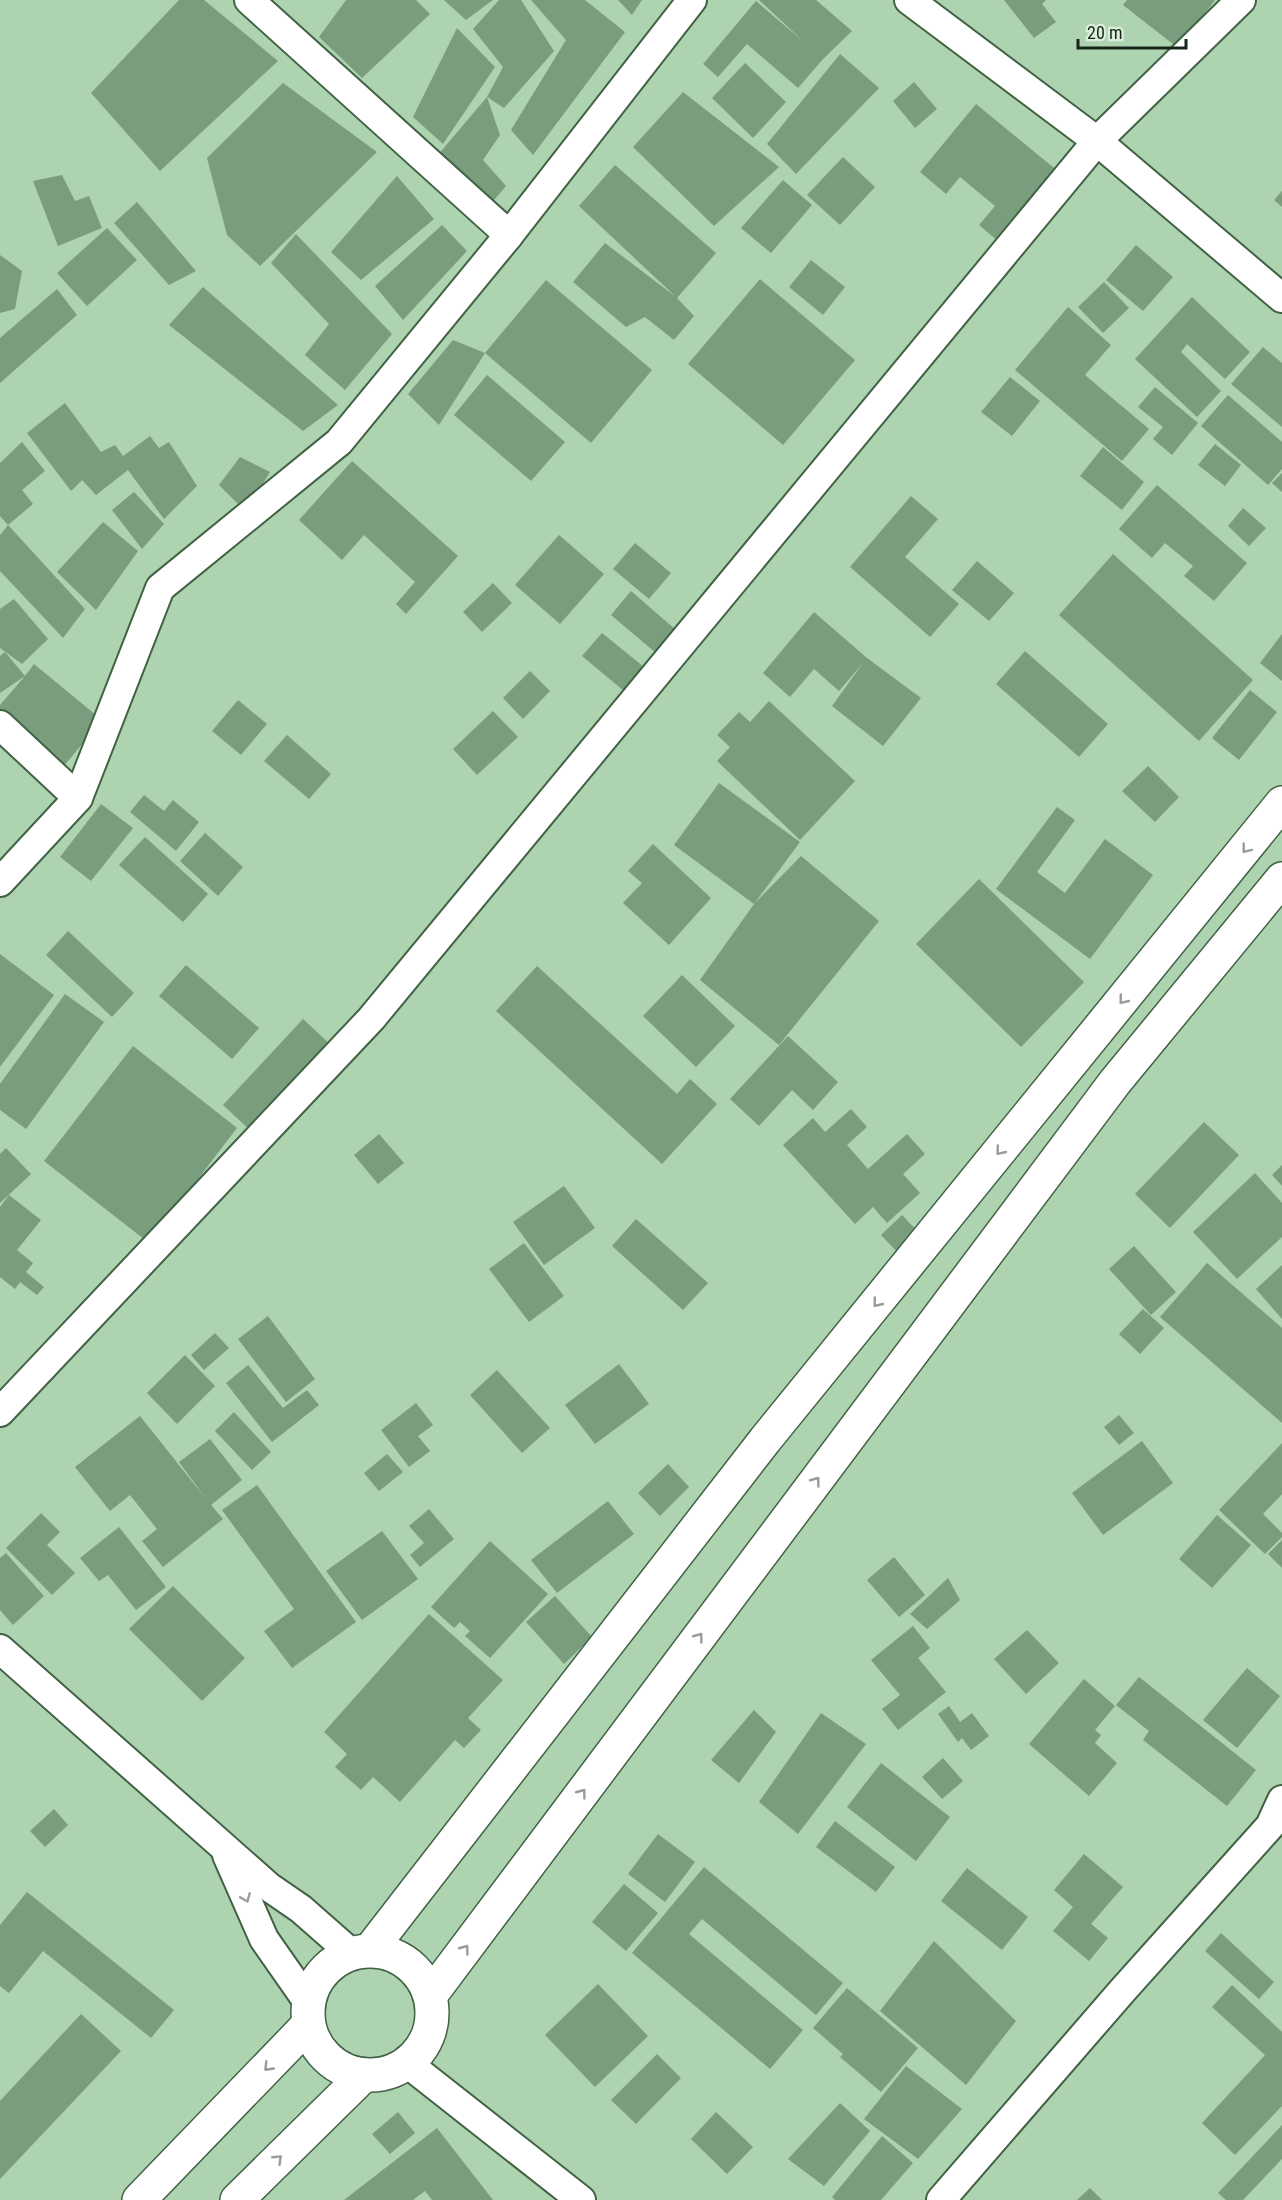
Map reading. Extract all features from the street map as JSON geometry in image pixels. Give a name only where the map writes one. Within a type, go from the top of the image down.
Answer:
[{"type":"main road","points":[[361,1951],[396,1956],[418,1972],[430,1996],[432,2015],[429,2033],[421,2050],[407,2063],[387,2073],[364,2075],[345,2070],[328,2059],[316,2044],[308,2013],[316,1980],[331,1963],[361,1951],[765,1440],[1282,803]]},
{"type":"main road","points":[[430,1996],[1115,1082],[1282,879]]},
{"type":"main road","points":[[139,2200],[308,2013]]},
{"type":"main road","points":[[237,2200],[364,2075]]},
{"type":"street","points":[[249,0],[508,235]]},
{"type":"street","points":[[0,882],[78,798],[160,588],[339,442],[508,235],[692,0]]},
{"type":"street","points":[[909,0],[1097,141],[1282,298]]},
{"type":"street","points":[[0,1412],[371,1019],[1097,141],[1241,0]]},
{"type":"street","points":[[0,725],[78,798]]},
{"type":"street","points":[[0,1649],[269,1887],[361,1951]]},
{"type":"street","points":[[941,2200],[1123,1990],[1270,1826],[1282,1800]]},
{"type":"street","points":[[223,1844],[264,1939],[308,2013]]},
{"type":"street","points":[[407,2063],[581,2200]]},
{"type":"building","points":[[179,0],[204,0],[278,61],[160,171],[91,93]]},
{"type":"building","points":[[346,0],[416,0],[430,14],[362,78],[319,37]]},
{"type":"building","points":[[444,0],[493,0],[466,20]]},
{"type":"building","points":[[499,0],[521,0],[554,51],[504,108],[487,97],[503,67],[473,29]]},
{"type":"building","points":[[531,0],[585,0],[625,32],[533,155],[511,130],[566,40]]},
{"type":"building","points":[[618,0],[642,0],[632,15]]},
{"type":"building","points":[[759,0],[816,0],[852,31],[798,88],[747,44],[718,77],[703,64],[756,1],[804,42]]},
{"type":"building","points":[[1004,0],[1046,0],[1042,4],[1056,22],[1034,38]]},
{"type":"building","points":[[1127,0],[1215,0],[1178,48],[1123,5]]},
{"type":"building","points":[[457,28],[495,67],[443,144],[413,117]]},
{"type":"building","points":[[840,54],[879,88],[796,174],[767,144]]},
{"type":"building","points":[[745,63],[786,102],[753,138],[712,98]]},
{"type":"building","points":[[914,82],[937,109],[915,128],[893,101]]},
{"type":"building","points":[[283,83],[377,152],[260,266],[227,235],[207,158]]},
{"type":"building","points":[[683,92],[779,167],[714,226],[633,147]]},
{"type":"building","points":[[487,97],[500,135],[483,160],[506,186],[489,206],[437,156]]},
{"type":"building","points":[[976,104],[1065,177],[1006,248],[979,225],[995,206],[960,177],[946,194],[920,172]]},
{"type":"building","points":[[843,157],[875,187],[840,225],[807,195]]},
{"type":"building","points":[[615,165],[716,253],[677,298],[694,316],[674,340],[645,317],[626,327],[573,282],[605,243],[676,297],[579,206]]},
{"type":"building","points":[[62,175],[75,201],[89,196],[102,228],[58,246],[33,181]]},
{"type":"building","points":[[397,176],[434,219],[361,280],[331,252]]},
{"type":"building","points":[[783,180],[812,205],[771,253],[741,228]]},
{"type":"building","points":[[1282,191],[1282,207],[1274,200]]},
{"type":"building","points":[[137,202],[196,271],[169,285],[114,223]]},
{"type":"building","points":[[442,225],[467,251],[403,320],[375,286]]},
{"type":"building","points":[[107,228],[137,260],[87,306],[57,273]]},
{"type":"building","points":[[296,234],[392,334],[345,390],[305,355],[329,324],[271,263]]},
{"type":"building","points":[[1136,245],[1173,277],[1143,311],[1106,280]]},
{"type":"building","points":[[0,255],[22,271],[15,309],[0,313]]},
{"type":"building","points":[[811,260],[845,287],[823,315],[789,287]]},
{"type":"building","points":[[760,279],[855,360],[783,445],[688,364]]},
{"type":"building","points":[[546,280],[652,370],[591,443],[485,353]]},
{"type":"building","points":[[1104,282],[1129,308],[1103,333],[1078,307]]},
{"type":"building","points":[[203,287],[338,405],[303,431],[169,325]]},
{"type":"building","points":[[57,289],[77,315],[0,383],[0,338]]},
{"type":"building","points":[[1192,297],[1250,352],[1225,379],[1187,344],[1181,352],[1221,391],[1197,417],[1135,359]]},
{"type":"building","points":[[1068,307],[1111,345],[1085,375],[1149,429],[1122,461],[1015,370]]},
{"type":"building","points":[[453,340],[485,353],[439,425],[408,394]]},
{"type":"building","points":[[1263,347],[1282,363],[1282,427],[1231,384]]},
{"type":"building","points":[[487,375],[565,442],[531,481],[454,415]]},
{"type":"building","points":[[1010,377],[1040,401],[1012,436],[981,412]]},
{"type":"building","points":[[1155,387],[1198,423],[1172,455],[1153,439],[1163,427],[1138,407]]},
{"type":"building","points":[[1228,395],[1282,442],[1282,469],[1268,485],[1201,426]]},
{"type":"building","points":[[65,403],[101,452],[115,445],[123,456],[150,436],[159,448],[169,442],[197,486],[164,519],[128,470],[96,495],[82,480],[71,491],[27,433]]},
{"type":"building","points":[[22,442],[45,471],[22,490],[33,504],[8,525],[0,516],[0,463]]},
{"type":"building","points":[[1215,444],[1241,465],[1225,486],[1198,465]]},
{"type":"building","points":[[1103,447],[1144,482],[1122,510],[1080,476]]},
{"type":"building","points":[[240,457],[270,472],[246,512],[219,485]]},
{"type":"building","points":[[352,461],[458,556],[406,614],[396,604],[415,582],[364,535],[342,560],[299,520]]},
{"type":"building","points":[[1282,473],[1282,492],[1272,483]]},
{"type":"building","points":[[1157,485],[1247,563],[1214,601],[1184,576],[1193,566],[1165,543],[1152,558],[1119,529]]},
{"type":"building","points":[[134,492],[164,524],[142,549],[112,510]]},
{"type":"building","points":[[911,496],[938,519],[905,557],[959,604],[930,637],[850,567]]},
{"type":"building","points":[[1243,508],[1266,528],[1249,546],[1228,526]]},
{"type":"building","points":[[103,522],[138,551],[96,610],[57,572]]},
{"type":"building","points":[[8,525],[85,609],[63,638],[0,571],[0,535]]},
{"type":"building","points":[[559,535],[604,574],[560,624],[515,585]]},
{"type":"building","points":[[635,543],[671,573],[649,599],[613,569]]},
{"type":"building","points":[[1113,554],[1253,680],[1199,741],[1059,615]]},
{"type":"building","points":[[977,561],[1014,593],[989,621],[952,590]]},
{"type":"building","points":[[493,583],[512,603],[482,632],[463,612]]},
{"type":"building","points":[[631,591],[676,630],[656,653],[611,615]]},
{"type":"building","points":[[14,599],[48,639],[22,664],[0,648],[0,609]]},
{"type":"building","points":[[814,612],[867,658],[921,698],[883,746],[832,706],[863,663],[839,691],[814,669],[790,697],[763,673]]},
{"type":"building","points":[[602,633],[644,667],[624,691],[582,656]]},
{"type":"building","points":[[1282,634],[1282,681],[1260,663]]},
{"type":"building","points":[[1025,651],[1108,724],[1079,757],[996,684]]},
{"type":"building","points":[[5,652],[25,676],[0,693],[0,656]]},
{"type":"building","points":[[34,664],[102,720],[64,766],[0,712],[0,705]]},
{"type":"building","points":[[530,671],[550,691],[523,719],[503,698]]},
{"type":"building","points":[[1250,690],[1277,712],[1239,760],[1212,738]]},
{"type":"building","points":[[238,700],[267,724],[241,755],[212,731]]},
{"type":"building","points":[[769,701],[855,781],[800,840],[717,761],[730,747],[717,735],[739,712],[750,722]]},
{"type":"building","points":[[493,711],[518,737],[477,775],[453,749]]},
{"type":"building","points":[[287,735],[331,774],[309,799],[264,761]]},
{"type":"building","points":[[1148,766],[1179,797],[1155,822],[1122,791]]},
{"type":"building","points":[[719,783],[800,842],[754,904],[674,845]]},
{"type":"building","points":[[144,795],[164,811],[173,800],[199,822],[176,851],[130,812]]},
{"type":"building","points":[[101,804],[133,828],[91,881],[60,857]]},
{"type":"building","points":[[1057,807],[1075,820],[1037,872],[1065,893],[1105,839],[1153,875],[1090,959],[996,889]]},
{"type":"building","points":[[205,833],[243,867],[218,896],[180,861]]},
{"type":"building","points":[[145,837],[208,894],[183,922],[119,865]]},
{"type":"building","points":[[653,844],[711,898],[669,945],[623,903],[642,883],[628,871]]},
{"type":"building","points":[[801,856],[879,921],[779,1045],[700,980],[754,904]]},
{"type":"building","points":[[979,879],[1084,982],[1021,1047],[916,944]]},
{"type":"building","points":[[68,931],[134,993],[112,1017],[46,955]]},
{"type":"building","points":[[0,954],[54,995],[0,1067]]},
{"type":"building","points":[[186,965],[259,1028],[232,1059],[159,996]]},
{"type":"building","points":[[537,966],[677,1094],[690,1079],[717,1104],[662,1164],[496,1011]]},
{"type":"building","points":[[682,975],[735,1026],[696,1067],[643,1016]]},
{"type":"building","points":[[65,994],[104,1022],[26,1129],[0,1110],[0,1084]]},
{"type":"building","points":[[303,1019],[334,1048],[254,1134],[223,1105]]},
{"type":"building","points":[[788,1036],[838,1082],[813,1110],[792,1090],[759,1126],[730,1099]]},
{"type":"building","points":[[133,1046],[237,1128],[149,1243],[44,1161]]},
{"type":"building","points":[[851,1109],[867,1127],[847,1145],[868,1169],[907,1134],[925,1154],[903,1174],[920,1193],[887,1223],[873,1207],[855,1224],[783,1145],[813,1118],[825,1132]]},
{"type":"building","points":[[1204,1122],[1239,1155],[1170,1228],[1135,1194]]},
{"type":"building","points":[[379,1134],[404,1163],[378,1184],[354,1155]]},
{"type":"building","points":[[6,1148],[31,1174],[0,1203],[0,1154]]},
{"type":"building","points":[[1282,1165],[1282,1186],[1272,1175]]},
{"type":"building","points":[[1255,1173],[1282,1203],[1282,1237],[1237,1279],[1193,1232]]},
{"type":"building","points":[[564,1186],[595,1228],[544,1265],[513,1222]]},
{"type":"building","points":[[9,1195],[41,1220],[17,1250],[33,1263],[26,1272],[44,1287],[37,1295],[20,1282],[15,1289],[0,1277],[0,1207]]},
{"type":"building","points":[[902,1215],[922,1236],[901,1256],[881,1235]]},
{"type":"building","points":[[636,1219],[708,1283],[683,1310],[612,1246]]},
{"type":"building","points":[[524,1243],[564,1296],[529,1322],[489,1269]]},
{"type":"building","points":[[1134,1246],[1176,1292],[1151,1315],[1109,1269]]},
{"type":"building","points":[[1207,1263],[1282,1328],[1282,1423],[1160,1317]]},
{"type":"building","points":[[1282,1265],[1282,1319],[1256,1289]]},
{"type":"building","points":[[1143,1309],[1164,1328],[1140,1354],[1119,1334]]},
{"type":"building","points":[[268,1316],[315,1379],[286,1402],[238,1339]]},
{"type":"building","points":[[215,1333],[229,1348],[204,1370],[191,1355]]},
{"type":"building","points":[[185,1355],[215,1386],[177,1424],[147,1393]]},
{"type":"building","points":[[619,1364],[649,1404],[595,1444],[565,1405]]},
{"type":"building","points":[[248,1365],[283,1408],[307,1390],[319,1405],[272,1442],[226,1383]]},
{"type":"building","points":[[497,1370],[550,1428],[522,1453],[470,1395]]},
{"type":"building","points":[[416,1403],[433,1425],[418,1436],[430,1451],[409,1467],[381,1430]]},
{"type":"building","points":[[234,1412],[271,1452],[252,1470],[215,1431]]},
{"type":"building","points":[[1119,1415],[1134,1433],[1119,1445],[1104,1427]]},
{"type":"building","points":[[140,1416],[206,1499],[179,1462],[210,1439],[242,1480],[211,1505],[223,1519],[163,1567],[142,1541],[157,1529],[130,1495],[110,1511],[75,1467]]},
{"type":"building","points":[[1142,1441],[1173,1483],[1103,1535],[1072,1493]]},
{"type":"building","points":[[1282,1443],[1282,1494],[1263,1514],[1282,1533],[1282,1537],[1265,1554],[1219,1510]]},
{"type":"building","points":[[387,1454],[403,1472],[379,1491],[364,1473]]},
{"type":"building","points":[[668,1464],[689,1487],[660,1516],[638,1493]]},
{"type":"building","points":[[257,1485],[356,1622],[292,1668],[264,1631],[294,1609],[222,1510]]},
{"type":"building","points":[[608,1501],[634,1534],[557,1593],[531,1560]]},
{"type":"building","points":[[429,1509],[454,1539],[420,1567],[410,1555],[424,1543],[409,1526]]},
{"type":"building","points":[[41,1513],[60,1532],[47,1545],[75,1573],[52,1595],[6,1548]]},
{"type":"building","points":[[1217,1515],[1251,1545],[1212,1588],[1179,1559]]},
{"type":"building","points":[[119,1527],[166,1587],[136,1610],[108,1575],[99,1581],[80,1558]]},
{"type":"building","points":[[382,1531],[418,1579],[362,1620],[326,1571]]},
{"type":"building","points":[[1282,1540],[1282,1568],[1268,1554]]},
{"type":"building","points":[[490,1541],[548,1594],[490,1658],[465,1636],[470,1631],[460,1622],[454,1628],[431,1607]]},
{"type":"building","points":[[6,1553],[44,1596],[13,1625],[0,1610],[0,1558]]},
{"type":"building","points":[[894,1557],[925,1595],[899,1617],[867,1580]]},
{"type":"building","points":[[948,1578],[960,1600],[927,1629],[910,1614]]},
{"type":"building","points":[[173,1586],[245,1658],[202,1701],[129,1629]]},
{"type":"building","points":[[555,1596],[592,1637],[564,1664],[526,1622]]},
{"type":"building","points":[[429,1614],[503,1680],[468,1718],[481,1730],[464,1748],[455,1740],[400,1802],[373,1777],[361,1790],[335,1767],[347,1754],[324,1732]]},
{"type":"building","points":[[913,1626],[930,1648],[918,1658],[946,1692],[898,1730],[882,1709],[900,1695],[871,1660]]},
{"type":"building","points":[[1027,1630],[1059,1663],[1026,1694],[994,1659]]},
{"type":"building","points":[[1247,1668],[1280,1696],[1237,1748],[1203,1720]]},
{"type":"building","points":[[1139,1677],[1256,1770],[1227,1806],[1143,1740],[1149,1731],[1116,1705]]},
{"type":"building","points":[[1084,1679],[1115,1706],[1095,1730],[1101,1735],[1095,1743],[1117,1763],[1089,1796],[1029,1744]]},
{"type":"building","points":[[949,1706],[960,1722],[972,1713],[989,1736],[971,1750],[962,1738],[958,1742],[938,1714]]},
{"type":"building","points":[[754,1710],[776,1732],[739,1783],[711,1760]]},
{"type":"building","points":[[821,1713],[866,1744],[798,1834],[759,1802]]},
{"type":"building","points":[[943,1758],[963,1781],[942,1799],[922,1777]]},
{"type":"building","points":[[881,1763],[950,1817],[916,1861],[847,1807]]},
{"type":"building","points":[[54,1809],[68,1825],[45,1847],[30,1831]]},
{"type":"building","points":[[835,1821],[895,1867],[876,1892],[816,1847]]},
{"type":"building","points":[[658,1834],[695,1862],[665,1902],[628,1874]]},
{"type":"building","points":[[1084,1854],[1123,1887],[1091,1924],[1108,1938],[1089,1961],[1053,1931],[1073,1907],[1054,1890]]},
{"type":"building","points":[[704,1867],[843,1983],[816,2015],[702,1919],[689,1934],[803,2030],[770,2069],[632,1953]]},
{"type":"building","points":[[967,1868],[1028,1917],[1002,1950],[941,1901]]},
{"type":"building","points":[[624,1884],[658,1913],[626,1951],[592,1922]]},
{"type":"building","points":[[27,1892],[174,2010],[151,2038],[43,1951],[9,1993],[0,1986],[0,1925]]},
{"type":"building","points":[[1221,1933],[1274,1982],[1259,1999],[1205,1951]]},
{"type":"building","points":[[934,1941],[1016,2021],[966,2085],[880,2011]]},
{"type":"building","points":[[598,1984],[648,2036],[595,2087],[545,2035]]},
{"type":"building","points":[[1232,1985],[1282,2032],[1282,2106],[1235,2155],[1202,2123],[1265,2055],[1212,2007]]},
{"type":"building","points":[[847,1988],[918,2048],[881,2092],[840,2057],[843,2054],[813,2028]]},
{"type":"building","points":[[81,2014],[121,2051],[0,2179],[0,2101]]},
{"type":"building","points":[[657,2054],[681,2078],[636,2124],[611,2100]]},
{"type":"building","points":[[906,2066],[962,2109],[918,2159],[864,2119]]},
{"type":"building","points":[[840,2103],[870,2131],[824,2186],[788,2159]]},
{"type":"building","points":[[398,2112],[415,2133],[390,2154],[372,2134]]},
{"type":"building","points":[[716,2112],[753,2147],[727,2174],[691,2139]]},
{"type":"building","points":[[1282,2125],[1282,2159],[1243,2200],[1226,2200],[1218,2193]]},
{"type":"building","points":[[437,2128],[493,2200],[432,2200],[425,2191],[413,2200],[344,2200]]},
{"type":"building","points":[[882,2136],[913,2163],[881,2200],[835,2200],[832,2197]]},
{"type":"building","points":[[1090,2188],[1102,2200],[1077,2200]]}]
